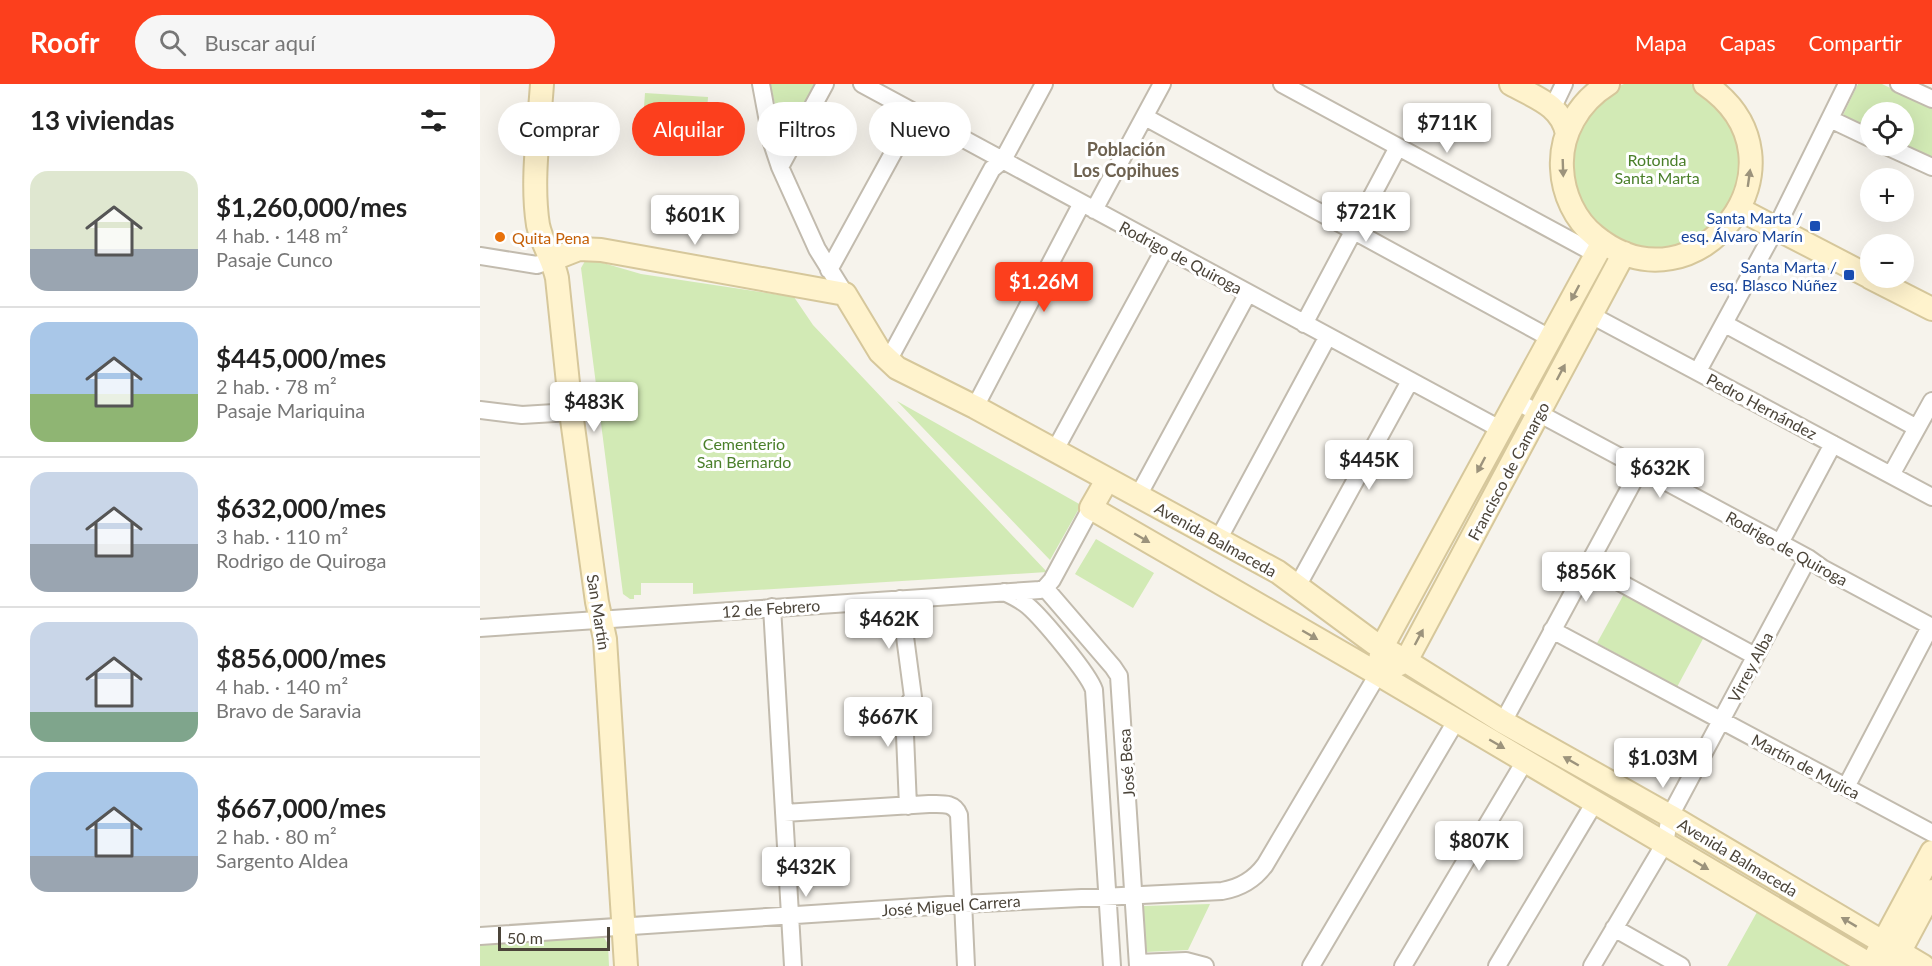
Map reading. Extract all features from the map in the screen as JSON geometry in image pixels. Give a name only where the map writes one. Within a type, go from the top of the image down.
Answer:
[{"type":"street","name":"San Martín","points":[[542,84],[536,201],[543,246],[551,260],[558,282],[571,412],[597,602],[605,639],[626,966]]},
{"type":"street","points":[[761,84],[772,143],[780,167],[817,249],[844,294]]},
{"type":"street","points":[[780,167],[825,84]]},
{"type":"street","name":"Rodrigo de Quiroga","points":[[862,84],[895,102]]},
{"type":"street","points":[[888,361],[992,169],[1003,160],[1044,84]]},
{"type":"street","points":[[975,407],[1088,207],[1145,117],[1162,84]]},
{"type":"street","points":[[1282,84],[1398,147],[1599,248],[1638,257],[1668,258],[1697,249],[1721,232],[1739,209],[1750,178],[1749,145],[1736,114],[1712,86]]},
{"type":"street","points":[[1511,84],[1553,107],[1562,118],[1567,134]]},
{"type":"street","points":[[1553,107],[1564,84]]},
{"type":"street","points":[[1599,248],[1578,217],[1567,194],[1562,168],[1567,134],[1581,107],[1608,84]]},
{"type":"street","points":[[1698,372],[1776,228],[1847,84]]},
{"type":"street","points":[[1899,84],[1932,99]]},
{"type":"street","points":[[1553,107],[1581,107]]},
{"type":"street","points":[[1145,117],[1550,338]]},
{"type":"street","points":[[1830,119],[1860,133]]},
{"type":"street","name":"Rodrigo de Quiroga","points":[[971,143],[1500,429]]},
{"type":"street","points":[[1304,324],[1398,147]]},
{"type":"street","points":[[829,270],[891,156]]},
{"type":"street","points":[[1908,156],[1932,167]]},
{"type":"street","points":[[1739,209],[1860,271]]},
{"type":"street","points":[[1055,450],[1165,248]]},
{"type":"street","name":"Francisco de Camargo","points":[[1134,895],[1228,890],[1241,886],[1254,878],[1265,865],[1378,674],[1382,647],[1599,248]]},
{"type":"street","points":[[480,256],[537,265],[579,249],[601,250],[844,294]]},
{"type":"street","name":"Francisco de Camargo","points":[[1406,661],[1624,253]]},
{"type":"street","points":[[1892,288],[1932,309]]},
{"type":"street","points":[[1137,496],[1248,293]]},
{"type":"street","name":"Avenida Balmaceda","points":[[844,294],[880,352],[897,368],[1055,450],[1298,585],[1355,630],[1503,722],[1670,816],[1881,960]]},
{"type":"street","name":"Pedro Hernández","points":[[1591,315],[1932,497]]},
{"type":"street","points":[[1725,324],[1917,428]]},
{"type":"street","points":[[1218,540],[1328,336]]},
{"type":"street","points":[[1298,585],[1410,381]]},
{"type":"street","name":"Rodrigo de Quiroga","points":[[1516,401],[1931,627]]},
{"type":"street","points":[[1891,475],[1932,401]]},
{"type":"street","points":[[480,410],[522,416],[571,412]]},
{"type":"street","points":[[1780,543],[1833,444]]},
{"type":"street","points":[[1503,722],[1640,469]]},
{"type":"street","points":[[1036,614],[1045,588],[1052,580],[1107,480]]},
{"type":"street","name":"Avenida Balmaceda","points":[[1091,508],[1665,843],[1881,960],[1923,966]]},
{"type":"street","name":"Virrey Alba","points":[[1592,966],[1665,843],[1670,816],[1808,558]]},
{"type":"street","points":[[1588,565],[1755,656]]},
{"type":"street","name":"12 de Febrero","points":[[480,628],[1045,588]]},
{"type":"street","name":"José Besa","points":[[1045,588],[1119,676],[1138,965]]},
{"type":"street","points":[[1003,592],[1024,602],[1036,614],[1085,674],[1095,694],[1112,966]]},
{"type":"street","points":[[900,599],[913,697],[904,711],[908,806]]},
{"type":"street","points":[[772,607],[793,966]]},
{"type":"street","points":[[1846,787],[1931,627]]},
{"type":"street","name":"Martín de Mujica","points":[[1552,630],[1932,833]]},
{"type":"street","points":[[1378,674],[1406,661]]},
{"type":"street","points":[[1311,966],[1456,721]]},
{"type":"street","points":[[1402,966],[1525,761]]},
{"type":"street","points":[[1497,966],[1595,802]]},
{"type":"street","points":[[784,813],[950,805],[957,810],[966,966]]},
{"type":"street","points":[[1881,960],[1932,852]]},
{"type":"street","points":[[1881,960],[1932,891]]},
{"type":"street","name":"José Miguel Carrera","points":[[480,936],[1134,895]]},
{"type":"street","points":[[1614,928],[1681,966]]},
{"type":"street","points":[[1138,965],[1186,961],[1205,966]]},
{"type":"green space","points":[[770,84],[815,84],[806,102],[774,102]]},
{"type":"green space","name":"Rotonda Santa Marta","points":[[1624,84],[1691,84],[1705,91],[1728,113],[1745,172],[1719,228],[1662,253],[1616,243],[1582,211],[1569,166],[1581,121],[1615,88]]},
{"type":"green space","points":[[1858,84],[1882,84],[1932,108],[1932,158],[1914,149],[1914,102],[1860,102],[1860,123],[1843,115]]},
{"type":"green space","points":[[645,93],[708,97],[708,102],[644,102]]},
{"type":"green space","name":"Cementerio San Bernardo","points":[[593,260],[641,274],[794,297],[813,325],[1047,572],[693,594],[693,583],[641,583],[641,595],[634,595],[634,599],[630,599],[623,594],[581,268],[585,261]]},
{"type":"green space","points":[[897,401],[1081,505],[1050,560]]},
{"type":"green space","points":[[1096,539],[1154,573],[1133,608],[1075,574]]},
{"type":"green space","points":[[1624,594],[1704,637],[1677,687],[1597,643]]},
{"type":"green space","points":[[1210,904],[1188,950],[1145,952],[1143,906]]},
{"type":"green space","points":[[1757,912],[1853,966],[1727,966]]},
{"type":"green space","points":[[603,936],[608,944],[609,966],[480,966],[480,941]]},
{"type":"place","name":"Santa Marta / esq. Álvaro Marín","points":[[1815,226]]},
{"type":"place","name":"Quita Pena","points":[[500,237]]},
{"type":"place","name":"Santa Marta / esq. Blasco Núñez","points":[[1849,275]]},
{"type":"district","name":"Población Los Copihues","points":[[1126,160]]}]
